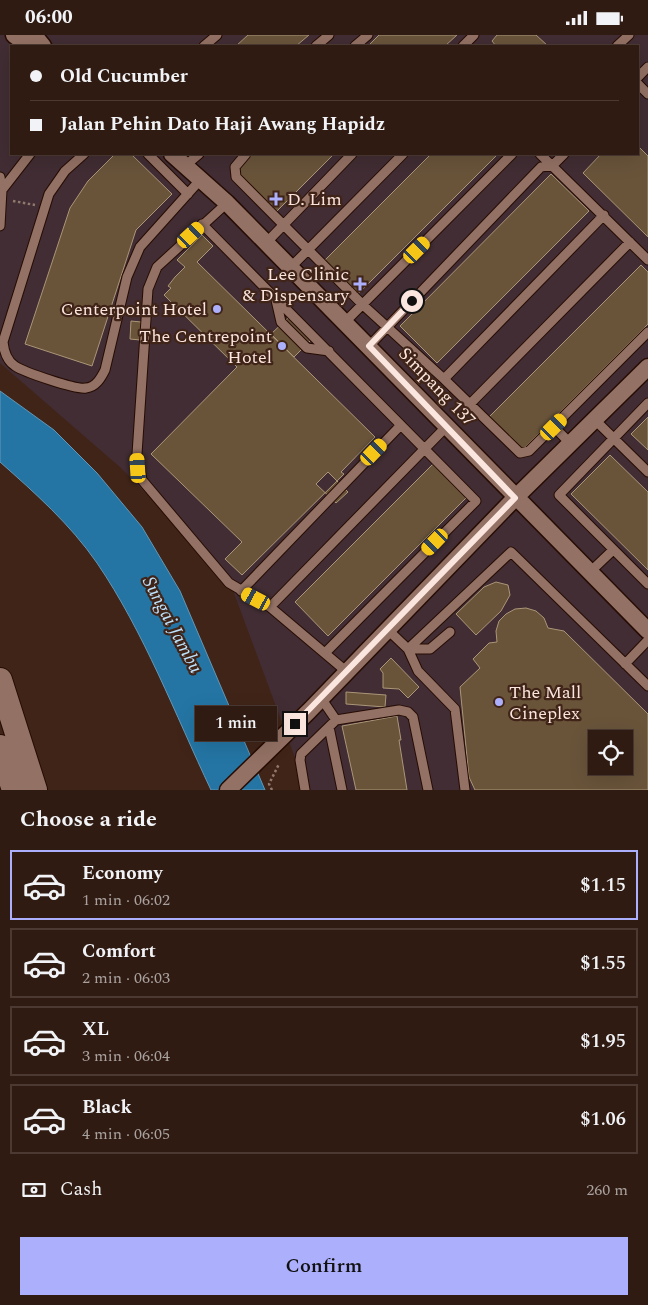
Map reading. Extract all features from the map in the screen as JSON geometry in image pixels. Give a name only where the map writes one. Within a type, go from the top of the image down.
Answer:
[{"type":"street","points":[[14,35],[28,45]]},
{"type":"street","points":[[34,35],[42,45]]},
{"type":"street","name":"Simpang 137","points":[[173,155],[227,203],[369,346],[515,498],[648,631]]},
{"type":"street","points":[[228,790],[309,711],[515,498],[648,367]]},
{"type":"street","points":[[0,680],[32,788]]},
{"type":"street","points":[[0,747],[32,788]]},
{"type":"lane","points":[[317,45],[329,35]]},
{"type":"lane","points":[[356,45],[368,35]]},
{"type":"lane","points":[[464,45],[474,35]]},
{"type":"lane","points":[[617,45],[629,35]]},
{"type":"lane","points":[[639,76],[648,67]]},
{"type":"lane","points":[[639,85],[648,94]]},
{"type":"lane","points":[[2,190],[29,155]]},
{"type":"lane","points":[[83,155],[65,171],[49,195],[3,342],[4,349],[14,366],[74,388],[87,388],[95,385],[105,370],[127,277],[140,247],[201,179]]},
{"type":"lane","points":[[149,155],[188,194]]},
{"type":"lane","points":[[186,165],[198,155]]},
{"type":"lane","points":[[245,155],[236,167],[236,177],[363,305],[444,379],[520,453],[529,451],[648,332]]},
{"type":"lane","points":[[266,243],[351,155]]},
{"type":"lane","points":[[290,268],[402,155]]},
{"type":"lane","points":[[345,322],[511,155]]},
{"type":"lane","points":[[541,155],[648,260]]},
{"type":"lane","points":[[369,346],[541,167],[553,165],[563,155]]},
{"type":"lane","points":[[0,177],[2,190],[0,226]]},
{"type":"lane","points":[[227,203],[157,267],[151,277],[148,289],[138,468],[142,480],[229,583],[270,607],[347,672]]},
{"type":"lane","points":[[444,379],[604,215]]},
{"type":"lane","points":[[202,224],[330,351],[400,426],[476,501],[325,653]]},
{"type":"lane","points":[[469,405],[630,242]]},
{"type":"lane","points":[[276,299],[281,322],[307,348],[330,351]]},
{"type":"lane","points":[[648,403],[559,495],[648,584]]},
{"type":"lane","points":[[595,420],[648,472]]},
{"type":"lane","points":[[241,591],[400,426]]},
{"type":"lane","points":[[270,607],[446,427]]},
{"type":"lane","points":[[554,427],[571,444]]},
{"type":"lane","points":[[590,572],[613,550]]},
{"type":"lane","points":[[408,649],[511,551],[648,686]]},
{"type":"lane","points":[[388,630],[408,649],[418,671],[455,709],[465,790]]},
{"type":"lane","points":[[408,649],[430,649],[450,633]]},
{"type":"lane","points":[[625,664],[648,640]]},
{"type":"lane","points":[[321,698],[336,720]]},
{"type":"lane","points":[[305,790],[300,760],[301,754],[336,720],[399,710],[408,712],[413,717],[428,790]]},
{"type":"lane","points":[[329,727],[342,790]]},
{"type":"path","points":[[2,200],[46,207]]},
{"type":"shaded area","points":[[0,35],[648,35],[648,790],[307,790],[228,577],[121,468],[0,363]]},
{"type":"water","name":"Sungai Jambu","points":[[0,391],[54,430],[97,473],[142,527],[180,591],[265,790],[211,790],[158,674],[114,589],[87,549],[64,522],[0,462]]},
{"type":"building","points":[[248,35],[309,35],[297,45],[237,45]]},
{"type":"building","points":[[379,35],[457,35],[446,45],[369,45]]},
{"type":"building","points":[[497,35],[536,35],[547,45],[495,45],[492,41]]},
{"type":"building","points":[[639,147],[648,156],[648,237],[583,173],[600,155],[639,155]]},
{"type":"building","points":[[114,155],[132,155],[172,194],[136,230],[92,366],[25,344],[70,208],[88,181]]},
{"type":"building","points":[[252,155],[333,155],[277,211],[236,171]]},
{"type":"building","points":[[430,155],[497,155],[358,294],[324,261]]},
{"type":"building","points":[[551,174],[589,211],[437,363],[400,326]]},
{"type":"building","points":[[202,235],[213,246],[197,262],[375,437],[341,472],[344,474],[242,575],[225,559],[242,542],[151,454],[237,367],[164,295],[171,288],[168,286],[185,267],[177,260]]},
{"type":"building","points":[[641,265],[648,272],[648,324],[522,450],[489,417]]},
{"type":"building","points":[[289,317],[312,339],[294,357],[271,334]]},
{"type":"building","points":[[131,321],[141,322],[140,340],[130,339]]},
{"type":"building","points":[[648,417],[648,450],[631,434]]},
{"type":"building","points":[[610,455],[648,492],[648,570],[571,494]]},
{"type":"building","points":[[434,463],[468,496],[328,636],[295,602]]},
{"type":"building","points":[[328,472],[348,492],[336,503],[316,484]]},
{"type":"building","points":[[496,582],[508,585],[510,595],[501,611],[476,635],[456,614],[484,587]]},
{"type":"building","points":[[526,608],[536,611],[544,618],[548,628],[564,631],[648,714],[648,790],[475,790],[469,777],[460,687],[480,668],[473,659],[489,643],[497,642],[496,631],[499,621],[515,609]]},
{"type":"building","points":[[391,658],[419,687],[408,698],[399,689],[383,688],[383,673],[380,669]]},
{"type":"building","points":[[346,692],[386,695],[385,707],[346,704]]},
{"type":"building","points":[[397,716],[407,790],[356,790],[342,726]]},
{"type":"place","name":"D. Lim","points":[[276,199]]},
{"type":"place","name":"Lee Clinic & Dispensary","points":[[360,284]]},
{"type":"place","name":"Centerpoint Hotel","points":[[217,309]]},
{"type":"place","name":"The Centrepoint Hotel","points":[[282,346]]},
{"type":"place","name":"The Mall Cineplex","points":[[499,702]]},
{"type":"route","points":[[295,724],[515,498],[369,346],[412,301]]}]
